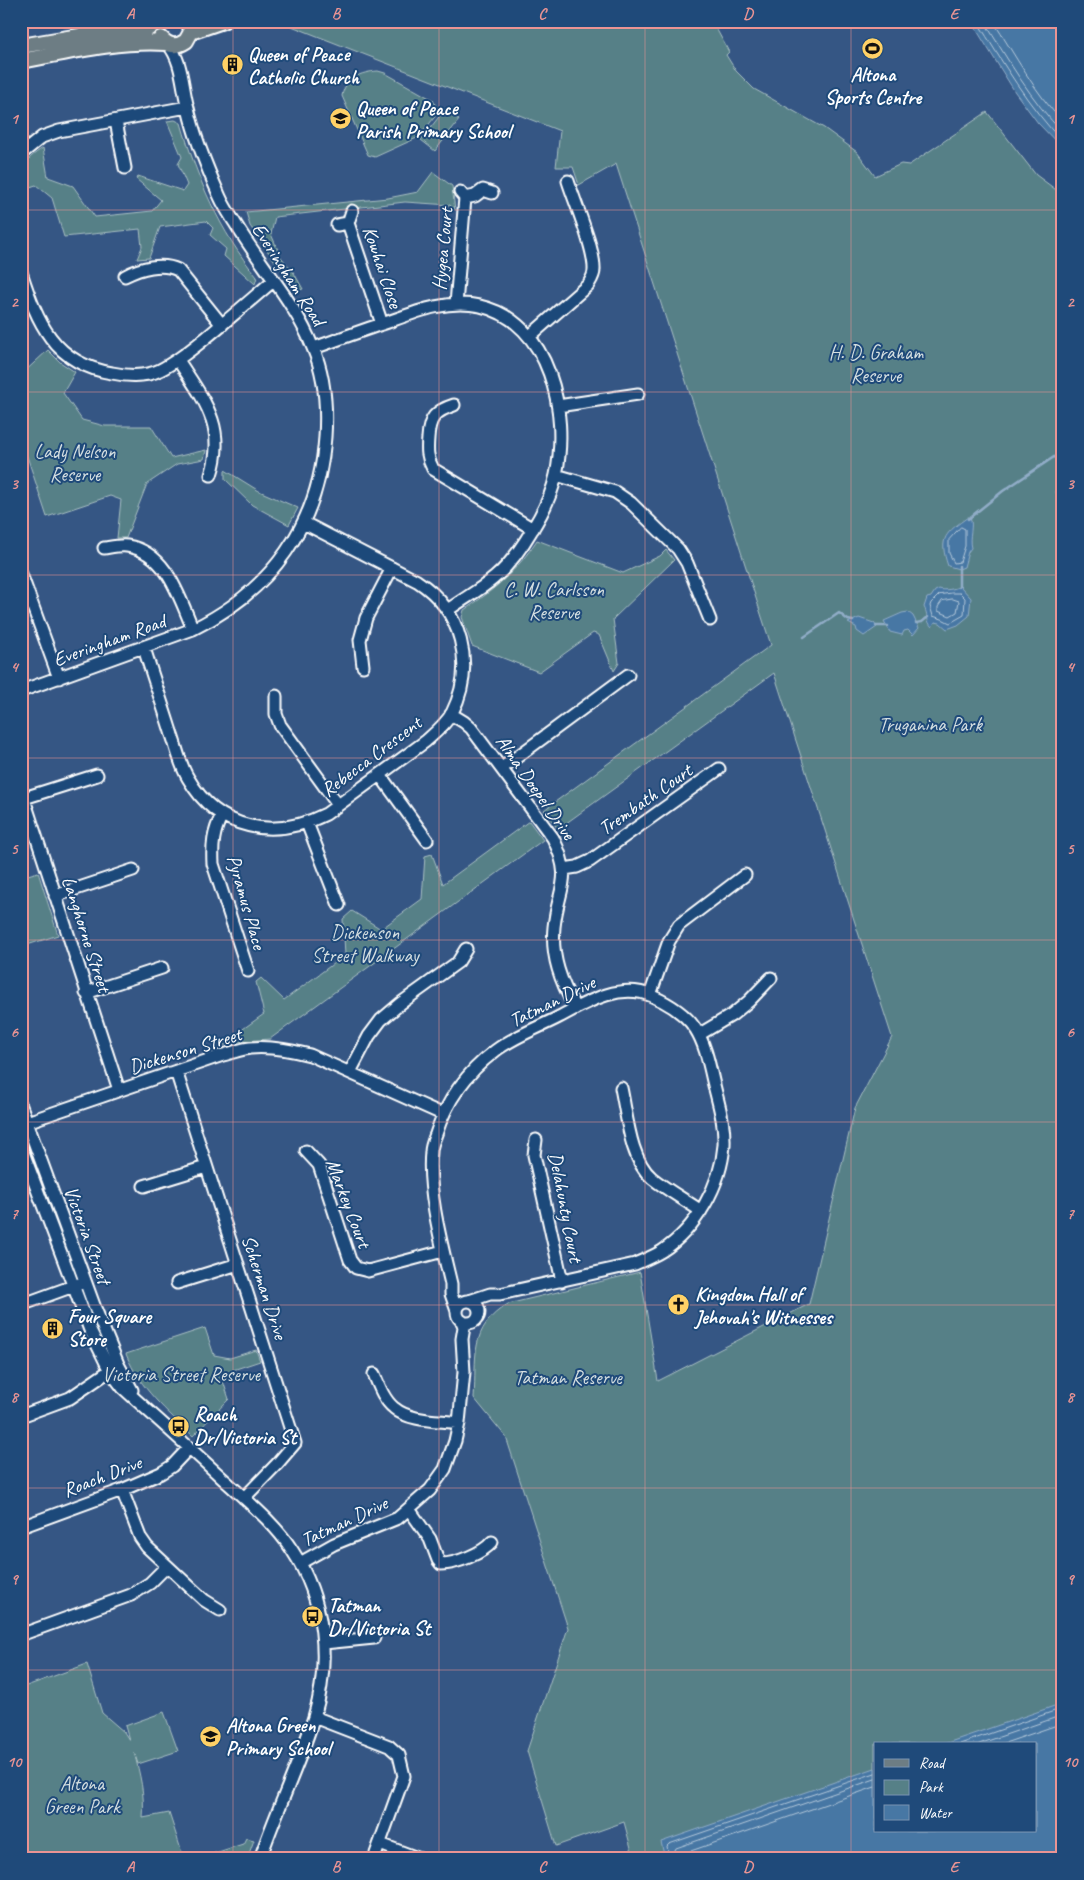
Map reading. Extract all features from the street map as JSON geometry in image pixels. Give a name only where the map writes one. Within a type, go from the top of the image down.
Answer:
[{"type":"main road","points":[[159,21],[159,35],[167,44]]},
{"type":"main road","points":[[21,46],[97,33],[145,31],[159,21]]},
{"type":"main road","points":[[21,61],[106,45],[137,42],[174,46],[189,32],[223,21]]},
{"type":"street","name":"Everingham Road","points":[[21,691],[193,629],[208,622],[242,600],[281,560],[304,523],[316,491],[323,459],[326,412],[321,376],[314,348],[297,315],[250,248],[220,199],[198,143],[187,107],[181,71],[181,55],[189,32]]},
{"type":"street","name":"Everingham Road","points":[[167,44],[181,71]]},
{"type":"street","points":[[21,154],[42,137],[59,131],[187,107]]},
{"type":"street","points":[[116,121],[125,168]]},
{"type":"street","points":[[530,336],[588,285],[593,278],[592,256],[568,181]]},
{"type":"street","name":"Hygea Court","points":[[456,304],[463,195],[484,190],[492,193]]},
{"type":"street","name":"Kowhai Close","points":[[352,210],[343,224],[382,324]]},
{"type":"street","points":[[125,276],[140,269],[170,266],[178,270],[222,324]]},
{"type":"street","points":[[21,272],[34,310],[44,331],[56,346],[77,361],[101,372],[123,375],[158,371],[178,360],[274,280]]},
{"type":"street","points":[[314,348],[430,308],[456,304],[480,306],[513,321],[530,336],[541,352],[550,374],[558,406],[559,440],[556,475],[547,500],[533,529],[515,556],[496,577],[448,610]]},
{"type":"street","points":[[178,360],[208,405],[215,426],[217,446],[211,475]]},
{"type":"street","points":[[558,406],[638,394]]},
{"type":"street","points":[[454,405],[440,412],[429,424],[427,451],[433,469],[533,529]]},
{"type":"street","points":[[556,475],[615,492],[631,503],[678,549],[687,563],[710,620]]},
{"type":"street","name":"Rebecca Crescent","points":[[144,648],[187,777],[206,802],[222,815],[248,825],[278,829],[307,823],[326,814],[426,741],[451,714],[461,688],[464,658],[459,634],[448,610],[426,587],[304,523]]},
{"type":"street","points":[[104,548],[126,546],[144,550],[161,564],[174,585],[193,629]]},
{"type":"street","points":[[363,666],[360,640],[366,618],[392,568]]},
{"type":"street","points":[[22,579],[59,678]]},
{"type":"street","points":[[502,768],[628,675]]},
{"type":"street","points":[[276,696],[276,714],[280,725],[338,805]]},
{"type":"street","name":"Alma Doepel Drive","points":[[451,714],[471,728],[553,838],[561,855],[564,869],[564,885],[554,926],[554,941],[557,970],[575,1008]]},
{"type":"street","name":"Trembath Court","points":[[564,869],[577,868],[590,861],[719,769]]},
{"type":"street","points":[[23,794],[98,775]]},
{"type":"street","points":[[380,775],[427,840]]},
{"type":"street","name":"Langhorne Street","points":[[23,794],[119,1090]]},
{"type":"street","name":"Pyramus Place","points":[[222,815],[215,829],[212,848],[213,864],[248,970]]},
{"type":"street","points":[[307,823],[339,905]]},
{"type":"street","points":[[55,896],[133,870]]},
{"type":"street","points":[[650,995],[669,941],[680,925],[745,875]]},
{"type":"street","points":[[350,1072],[369,1036],[382,1020],[401,1003],[458,962],[466,948]]},
{"type":"street","points":[[86,993],[162,968]]},
{"type":"street","points":[[700,1034],[738,1010],[771,978]]},
{"type":"street","name":"Tatman Drive","points":[[634,991],[650,995],[677,1009],[690,1020],[700,1034],[707,1053],[723,1123],[724,1145],[720,1168],[713,1188],[701,1211],[678,1239],[654,1256],[634,1264],[500,1294],[490,1294],[467,1301],[457,1296],[451,1284],[431,1187],[430,1151],[442,1114],[456,1089],[471,1071],[496,1050],[575,1008],[598,996],[634,991]]},
{"type":"street","name":"Dickenson Street","points":[[24,1123],[250,1048],[288,1050],[310,1055],[442,1114]]},
{"type":"street","name":"Scherman Drive","points":[[176,1071],[295,1443],[244,1498]]},
{"type":"street","points":[[621,1088],[631,1136],[637,1157],[643,1168],[651,1178],[701,1211]]},
{"type":"street","name":"Victoria Street","points":[[21,1106],[24,1123],[85,1281],[114,1368],[123,1388],[268,1521],[292,1550],[300,1563],[319,1608],[324,1642],[322,1678],[314,1717],[260,1859]]},
{"type":"street","name":"Delahunty Court","points":[[536,1140],[534,1155],[562,1281]]},
{"type":"street","name":"Victoria Street","points":[[21,1147],[90,1330],[114,1368]]},
{"type":"street","name":"Markey Court","points":[[306,1151],[319,1165],[350,1260],[356,1268],[368,1272],[443,1251]]},
{"type":"street","points":[[144,1186],[206,1167]]},
{"type":"street","points":[[176,1283],[238,1264]]},
{"type":"street","points":[[21,1305],[85,1281]]},
{"type":"street","name":"Tatman Drive","points":[[300,1563],[334,1544],[398,1518],[430,1490],[445,1469],[460,1423],[464,1372],[462,1339],[464,1326],[451,1294],[451,1284]]},
{"type":"street","name":"Tatman Drive","points":[[479,1308],[482,1304],[500,1294]]},
{"type":"street","points":[[467,1301],[477,1305],[479,1308],[479,1316],[469,1324],[460,1316],[462,1304],[467,1301]]},
{"type":"street","name":"Tatman Drive","points":[[463,1351],[475,1321]]},
{"type":"street","points":[[21,1416],[70,1398],[114,1368]]},
{"type":"street","points":[[374,1374],[384,1395],[394,1408],[406,1415],[460,1423]]},
{"type":"street","name":"Roach Drive","points":[[21,1527],[161,1474],[172,1466],[189,1448]]},
{"type":"street","points":[[122,1490],[140,1538],[147,1547],[204,1600],[220,1610]]},
{"type":"street","points":[[409,1510],[430,1539],[441,1564],[456,1561],[483,1551],[492,1542]]},
{"type":"street","points":[[23,1634],[130,1595],[150,1583],[167,1566]]},
{"type":"street","points":[[324,1642],[374,1638]]},
{"type":"street","points":[[314,1717],[389,1746],[399,1754],[404,1776],[374,1859]]},
{"type":"street","points":[[380,1844],[420,1859]]},
{"type":"green space","points":[[309,21],[712,21],[729,52],[726,55],[736,71],[754,89],[824,128],[857,152],[875,176],[901,164],[909,165],[987,112],[1036,175],[1063,195],[1063,1859],[634,1859],[624,1822],[556,1846],[527,1751],[568,1628],[506,1437],[474,1398],[477,1345],[480,1334],[486,1323],[495,1313],[508,1304],[640,1272],[658,1381],[809,1304],[855,1108],[892,1037],[774,673],[558,829],[544,810],[771,645],[616,164],[579,185],[573,167],[556,167],[560,131],[289,25]]},
{"type":"green space","points":[[378,71],[433,100],[437,114],[419,137],[375,157],[368,155],[342,96],[350,80],[366,73]]},
{"type":"green space","points":[[445,109],[459,120],[435,151],[421,140]]},
{"type":"green space","points":[[175,120],[181,123],[194,164],[211,204],[232,242],[257,277],[255,284],[224,256],[226,249],[210,235],[213,228],[206,221],[160,227],[149,258],[137,259],[142,247],[140,229],[64,237],[52,198],[36,185],[21,190],[24,165],[43,148],[48,177],[73,186],[95,217],[152,211],[161,200],[136,179],[138,176],[183,191],[187,185],[178,164],[182,157],[167,121]]},
{"type":"green space","points":[[433,172],[452,186],[455,210],[450,205],[405,202],[275,217],[271,234],[281,257],[294,273],[303,289],[296,291],[250,226],[246,212],[388,198],[418,192]]},
{"type":"green space","name":"Lady Nelson Reserve","points":[[48,350],[60,362],[75,372],[63,393],[82,420],[105,426],[151,426],[171,458],[206,450],[204,459],[177,464],[147,484],[126,538],[117,538],[121,500],[110,496],[47,517],[21,438],[21,375]]},
{"type":"green space","points":[[225,470],[259,491],[298,508],[289,525],[252,505],[225,479]]},
{"type":"green space","name":"C. W. Carlsson Reserve","points":[[537,540],[623,573],[660,556],[666,550],[674,560],[613,619],[619,663],[614,671],[599,635],[593,633],[539,672],[472,646],[462,617],[464,610],[504,579],[522,561]]},
{"type":"green space","name":"Dickenson Street Walkway","points":[[529,821],[543,840],[270,1039],[244,1041],[219,1046],[264,1014],[256,982],[261,978],[284,1000],[345,955],[343,919],[352,911],[381,929],[422,899],[425,856],[432,854],[443,884]]},
{"type":"green space","points":[[38,872],[58,935],[21,947],[21,877]]},
{"type":"green space","name":"Victoria Street Reserve","points":[[205,1328],[214,1355],[230,1358],[256,1350],[260,1361],[233,1370],[223,1381],[229,1399],[193,1436],[146,1389],[126,1354]]},
{"type":"green space","name":"Altona Green Park","points":[[87,1664],[102,1713],[124,1732],[129,1740],[125,1726],[164,1712],[178,1751],[138,1764],[134,1752],[143,1793],[143,1818],[169,1813],[184,1859],[27,1859],[21,1854],[21,1688]]},
{"type":"green space","points":[[246,1838],[254,1840],[247,1859],[196,1859],[243,1844]]},
{"type":"water","points":[[971,21],[1063,21],[1063,149],[1038,123],[1015,92]]},
{"type":"water","points":[[1063,469],[1063,505],[1057,496],[1056,482]]},
{"type":"water","points":[[970,517],[971,524],[971,548],[964,567],[959,569],[948,566],[944,548],[946,537],[954,527]]},
{"type":"water","points":[[960,586],[971,598],[969,616],[958,625],[947,629],[940,623],[935,622],[932,627],[924,607],[927,598],[931,597],[939,589],[944,590]]},
{"type":"water","points":[[908,612],[913,616],[919,628],[913,635],[908,630],[904,631],[902,635],[890,632],[884,621]]},
{"type":"water","points":[[859,618],[874,623],[877,627],[864,636],[857,631],[856,627],[848,623]]},
{"type":"water","points":[[1063,1703],[1063,1859],[665,1859],[661,1842],[874,1768],[874,1832],[1036,1832],[1036,1742],[950,1742]]},
{"type":"waterway","points":[[968,519],[1003,491],[1063,451]]},
{"type":"waterway","points":[[959,566],[959,587]]},
{"type":"waterway","points":[[804,637],[839,613],[848,620],[853,621]]},
{"type":"waterway","points":[[916,623],[922,622],[928,617]]},
{"type":"waterway","points":[[876,626],[888,626]]},
{"type":"place","name":"Altona Sports Centre","points":[[873,48]]},
{"type":"place","name":"Queen of Peace Catholic Church","points":[[232,65]]},
{"type":"place","name":"Queen of Peace Parish Primary School","points":[[340,119]]},
{"type":"place","name":"Kingdom Hall of Jehovah's Witnesses","points":[[679,1305]]},
{"type":"place","name":"Four Square Store","points":[[52,1328]]},
{"type":"place","name":"Roach Dr/Victoria St","points":[[178,1426]]},
{"type":"place","name":"Tatman Dr/Victoria St","points":[[312,1617]]},
{"type":"place","name":"Altona Green Primary School","points":[[210,1737]]},
{"type":"park label","name":"H. D. Graham Reserve","points":[[876,364]]},
{"type":"park label","name":"Truganina Park","points":[[930,724]]},
{"type":"park label","name":"Tatman Reserve","points":[[568,1377]]}]
